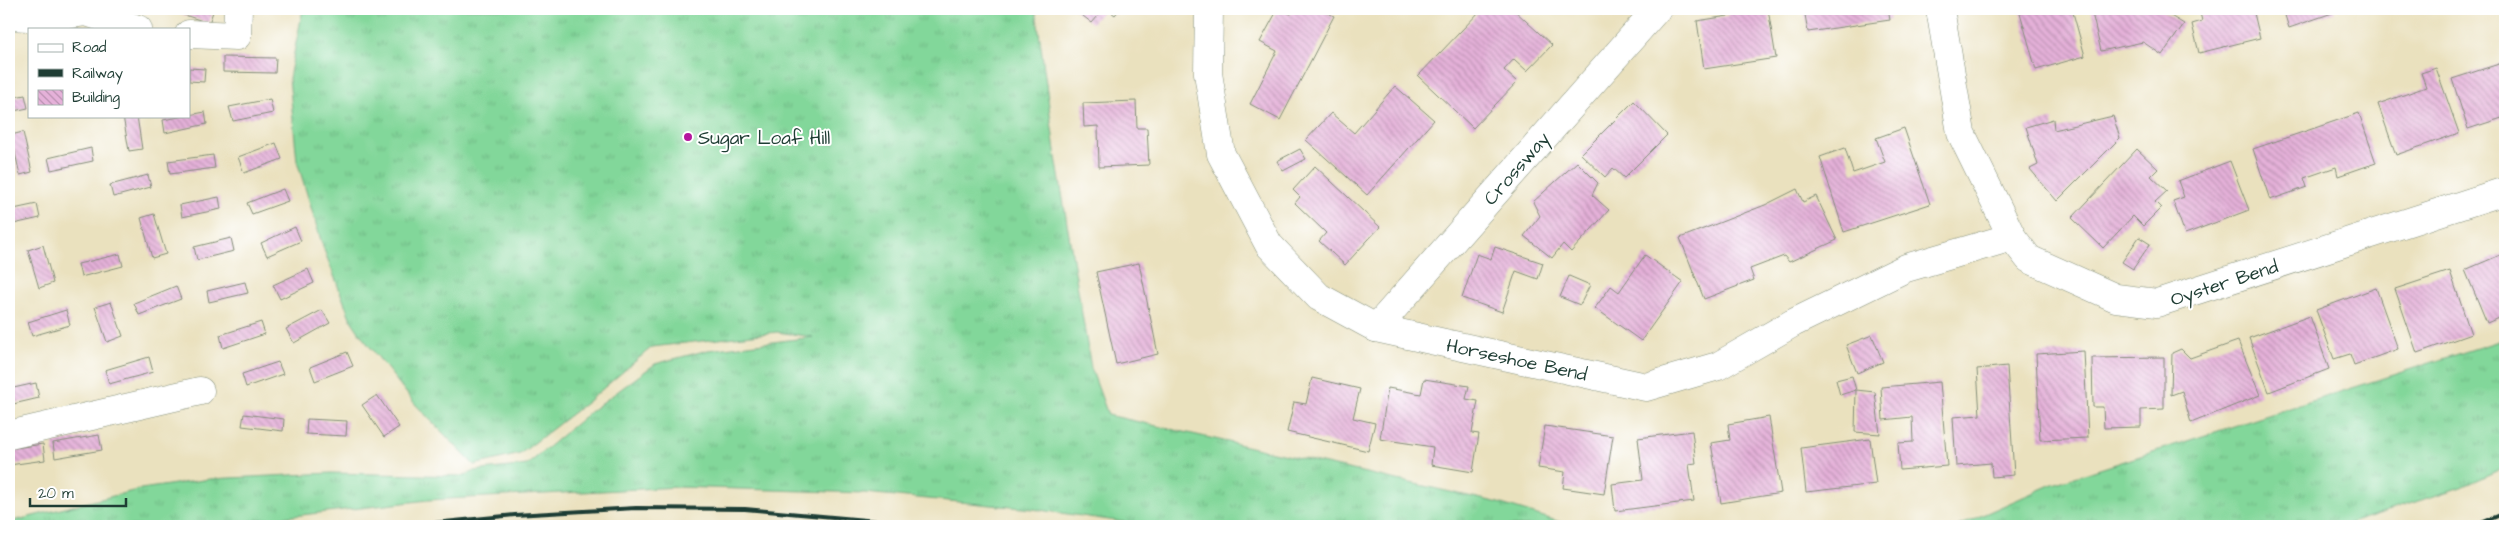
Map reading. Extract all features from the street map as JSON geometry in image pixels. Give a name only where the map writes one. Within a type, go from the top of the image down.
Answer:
[{"type":"street","points":[[190,34],[237,36],[238,9]]},
{"type":"street","name":"Horseshoe Bend","points":[[1208,9],[1208,73],[1221,154],[1225,162],[1270,245],[1319,297],[1376,328],[1646,387],[1718,366],[1793,323],[1906,268],[2012,237]]},
{"type":"street","name":"Crossway","points":[[1376,328],[1657,9]]},
{"type":"street","name":"Oyster Bend","points":[[1940,9],[1961,133],[2012,237],[2029,259],[2116,298],[2157,303],[2505,192]]},
{"type":"street","points":[[9,16],[46,18],[86,12],[135,28]]},
{"type":"street","points":[[9,436],[200,391]]},
{"type":"green space","points":[[303,9],[1036,9],[1055,151],[1091,368],[1108,415],[1495,502],[1573,526],[1151,526],[1033,509],[865,493],[678,487],[428,500],[251,521],[231,526],[9,526],[9,522],[141,489],[210,479],[331,473],[465,476],[474,471],[527,465],[591,411],[655,364],[708,350],[813,337],[777,332],[652,347],[586,403],[520,454],[474,465],[415,404],[363,338],[351,320],[323,247],[297,161],[289,78]]},
{"type":"green space","points":[[2505,339],[2505,467],[2461,487],[2342,526],[1958,526],[2050,485]]},
{"type":"building","points":[[166,9],[214,9],[209,23]]},
{"type":"building","points":[[1074,9],[1104,9],[1092,23]]},
{"type":"building","points":[[1107,9],[1120,9],[1115,15]]},
{"type":"building","points":[[1278,9],[1291,14],[1294,9],[1320,9],[1334,16],[1280,120],[1250,104],[1277,51],[1260,42]]},
{"type":"building","points":[[1482,9],[1513,9],[1552,45],[1527,71],[1514,59],[1504,70],[1517,82],[1473,128],[1418,76]]},
{"type":"building","points":[[1726,9],[1768,9],[1776,58],[1704,69],[1697,21],[1728,16]]},
{"type":"building","points":[[1804,9],[1888,9],[1890,20],[1808,32]]},
{"type":"building","points":[[2019,9],[2072,9],[2085,56],[2036,70]]},
{"type":"building","points":[[2091,9],[2159,9],[2184,24],[2162,55],[2143,42],[2101,51]]},
{"type":"building","points":[[2199,9],[2253,9],[2260,38],[2199,53],[2192,24],[2202,21]]},
{"type":"building","points":[[2266,9],[2283,9],[2268,14]]},
{"type":"building","points":[[2283,9],[2333,9],[2335,12],[2289,28]]},
{"type":"building","points":[[223,57],[276,58],[275,73],[223,72]]},
{"type":"building","points":[[2502,63],[2505,72],[2505,117],[2468,129],[2452,79]]},
{"type":"building","points":[[190,68],[205,69],[204,82],[190,81]]},
{"type":"building","points":[[2436,68],[2459,133],[2396,155],[2378,104],[2426,87],[2421,73]]},
{"type":"building","points":[[1395,86],[1434,120],[1367,195],[1306,140],[1331,113],[1354,133]]},
{"type":"building","points":[[25,95],[28,108],[9,112],[9,98]]},
{"type":"building","points":[[270,99],[273,113],[233,121],[229,107]]},
{"type":"building","points":[[1136,101],[1137,128],[1147,128],[1149,165],[1099,167],[1098,126],[1084,127],[1083,103]]},
{"type":"building","points":[[1634,101],[1667,135],[1624,178],[1613,168],[1605,177],[1581,154]]},
{"type":"building","points":[[205,112],[207,124],[165,133],[163,120],[190,118],[190,115]]},
{"type":"building","points":[[2359,113],[2376,163],[2338,176],[2336,167],[2304,178],[2307,187],[2270,200],[2253,149]]},
{"type":"building","points":[[2113,116],[2120,138],[2057,201],[2030,169],[2038,165],[2026,127],[2053,119],[2054,130]]},
{"type":"building","points":[[123,118],[137,118],[142,149],[129,151]]},
{"type":"building","points":[[1904,128],[1930,204],[1844,232],[1820,157],[1845,148],[1853,173],[1885,162],[1876,138]]},
{"type":"building","points":[[23,132],[32,172],[20,175],[11,135]]},
{"type":"building","points":[[276,143],[282,159],[244,173],[238,157]]},
{"type":"building","points":[[91,148],[93,161],[51,170],[48,158]]},
{"type":"building","points":[[1300,149],[1306,159],[1283,171],[1277,161]]},
{"type":"building","points":[[2137,149],[2158,169],[2151,176],[2167,191],[2155,202],[2161,208],[2143,226],[2133,216],[2103,248],[2072,218]]},
{"type":"building","points":[[213,155],[215,168],[170,174],[168,161]]},
{"type":"building","points":[[2230,161],[2249,210],[2185,234],[2173,201],[2184,197],[2178,181]]},
{"type":"building","points":[[1577,162],[1598,183],[1592,195],[1609,210],[1571,252],[1563,244],[1552,258],[1524,236],[1540,216],[1533,202]]},
{"type":"building","points":[[1315,166],[1380,227],[1345,265],[1319,241],[1326,233],[1295,203],[1300,197],[1293,190]]},
{"type":"building","points":[[148,175],[151,187],[113,197],[110,185]]},
{"type":"building","points":[[283,189],[288,201],[252,214],[247,203]]},
{"type":"building","points":[[1797,189],[1803,202],[1816,196],[1837,240],[1789,262],[1784,256],[1750,269],[1754,280],[1704,299],[1680,238],[1765,205]]},
{"type":"building","points":[[219,197],[221,209],[182,217],[180,205]]},
{"type":"building","points":[[37,204],[40,218],[9,225],[9,210]]},
{"type":"building","points":[[154,214],[166,254],[152,258],[141,218]]},
{"type":"building","points":[[295,227],[301,241],[267,256],[261,243]]},
{"type":"building","points":[[2139,237],[2150,244],[2133,269],[2122,262]]},
{"type":"building","points":[[231,238],[234,251],[197,260],[194,247]]},
{"type":"building","points":[[43,245],[53,283],[39,288],[28,250]]},
{"type":"building","points":[[1495,247],[1543,263],[1538,279],[1516,271],[1502,312],[1462,298],[1477,254],[1491,259]]},
{"type":"building","points":[[2505,253],[2505,315],[2487,323],[2465,270]]},
{"type":"building","points":[[120,254],[123,266],[81,277],[78,264]]},
{"type":"building","points":[[1645,255],[1683,282],[1641,341],[1595,308],[1611,286],[1619,292]]},
{"type":"building","points":[[1139,263],[1158,354],[1116,364],[1096,272]]},
{"type":"building","points":[[308,269],[314,283],[280,299],[273,285]]},
{"type":"building","points":[[2450,271],[2471,334],[2417,353],[2395,289]]},
{"type":"building","points":[[1569,276],[1590,285],[1580,305],[1560,297]]},
{"type":"building","points":[[245,282],[248,293],[209,302],[207,291]]},
{"type":"building","points":[[176,286],[181,299],[139,315],[134,303]]},
{"type":"building","points":[[2376,288],[2398,349],[2354,365],[2350,354],[2334,359],[2316,310]]},
{"type":"building","points":[[111,302],[123,336],[107,342],[95,307]]},
{"type":"building","points":[[66,310],[70,325],[32,336],[28,322]]},
{"type":"building","points":[[322,310],[330,323],[294,343],[286,329]]},
{"type":"building","points":[[2310,316],[2329,369],[2269,392],[2249,338]]},
{"type":"building","points":[[261,322],[265,334],[223,348],[220,335]]},
{"type":"building","points":[[1872,335],[1883,362],[1857,373],[1846,345]]},
{"type":"building","points":[[2238,341],[2260,395],[2191,423],[2182,391],[2171,395],[2172,353],[2181,349],[2190,358]]},
{"type":"building","points":[[2084,351],[2088,438],[2040,440],[2036,354]]},
{"type":"building","points":[[347,352],[353,366],[315,381],[310,367]]},
{"type":"building","points":[[149,357],[153,372],[109,384],[105,370]]},
{"type":"building","points":[[2164,357],[2164,409],[2141,410],[2141,427],[2104,428],[2103,407],[2093,407],[2092,358]]},
{"type":"building","points":[[278,362],[283,374],[246,387],[242,374]]},
{"type":"building","points":[[2007,366],[2014,475],[1992,477],[1991,463],[1956,466],[1953,417],[1980,415],[1977,369]]},
{"type":"building","points":[[1852,376],[1856,390],[1840,395],[1836,380]]},
{"type":"building","points":[[1312,378],[1360,389],[1353,418],[1375,423],[1368,451],[1287,432],[1294,402],[1306,404]]},
{"type":"building","points":[[1424,379],[1469,386],[1466,399],[1478,401],[1472,433],[1479,434],[1473,472],[1431,465],[1433,447],[1380,439],[1388,388],[1421,394]]},
{"type":"building","points":[[1940,382],[1947,466],[1900,470],[1898,443],[1913,442],[1912,417],[1883,420],[1881,387]]},
{"type":"building","points":[[36,383],[39,398],[9,405],[9,389]]},
{"type":"building","points":[[1856,390],[1875,392],[1880,434],[1855,432]]},
{"type":"building","points":[[377,395],[399,427],[384,437],[362,405]]},
{"type":"building","points":[[244,414],[284,419],[283,431],[242,426]]},
{"type":"building","points":[[1769,417],[1781,493],[1721,503],[1711,443],[1730,440],[1728,424]]},
{"type":"building","points":[[307,419],[347,421],[346,436],[306,434]]},
{"type":"building","points":[[1545,426],[1613,436],[1604,494],[1563,488],[1565,472],[1538,468]]},
{"type":"building","points":[[1692,431],[1696,463],[1689,464],[1694,501],[1615,511],[1612,484],[1643,480],[1638,438]]},
{"type":"building","points":[[99,435],[102,450],[55,458],[53,443]]},
{"type":"building","points":[[1870,439],[1876,484],[1806,492],[1801,448]]},
{"type":"building","points":[[43,444],[45,460],[9,465],[9,449]]},
{"type":"railway","points":[[404,526],[515,515],[636,508],[745,509],[932,526]]},
{"type":"railway","points":[[2474,526],[2505,513]]},
{"type":"place","name":"Sugar Loaf Hill","points":[[688,137]]}]
